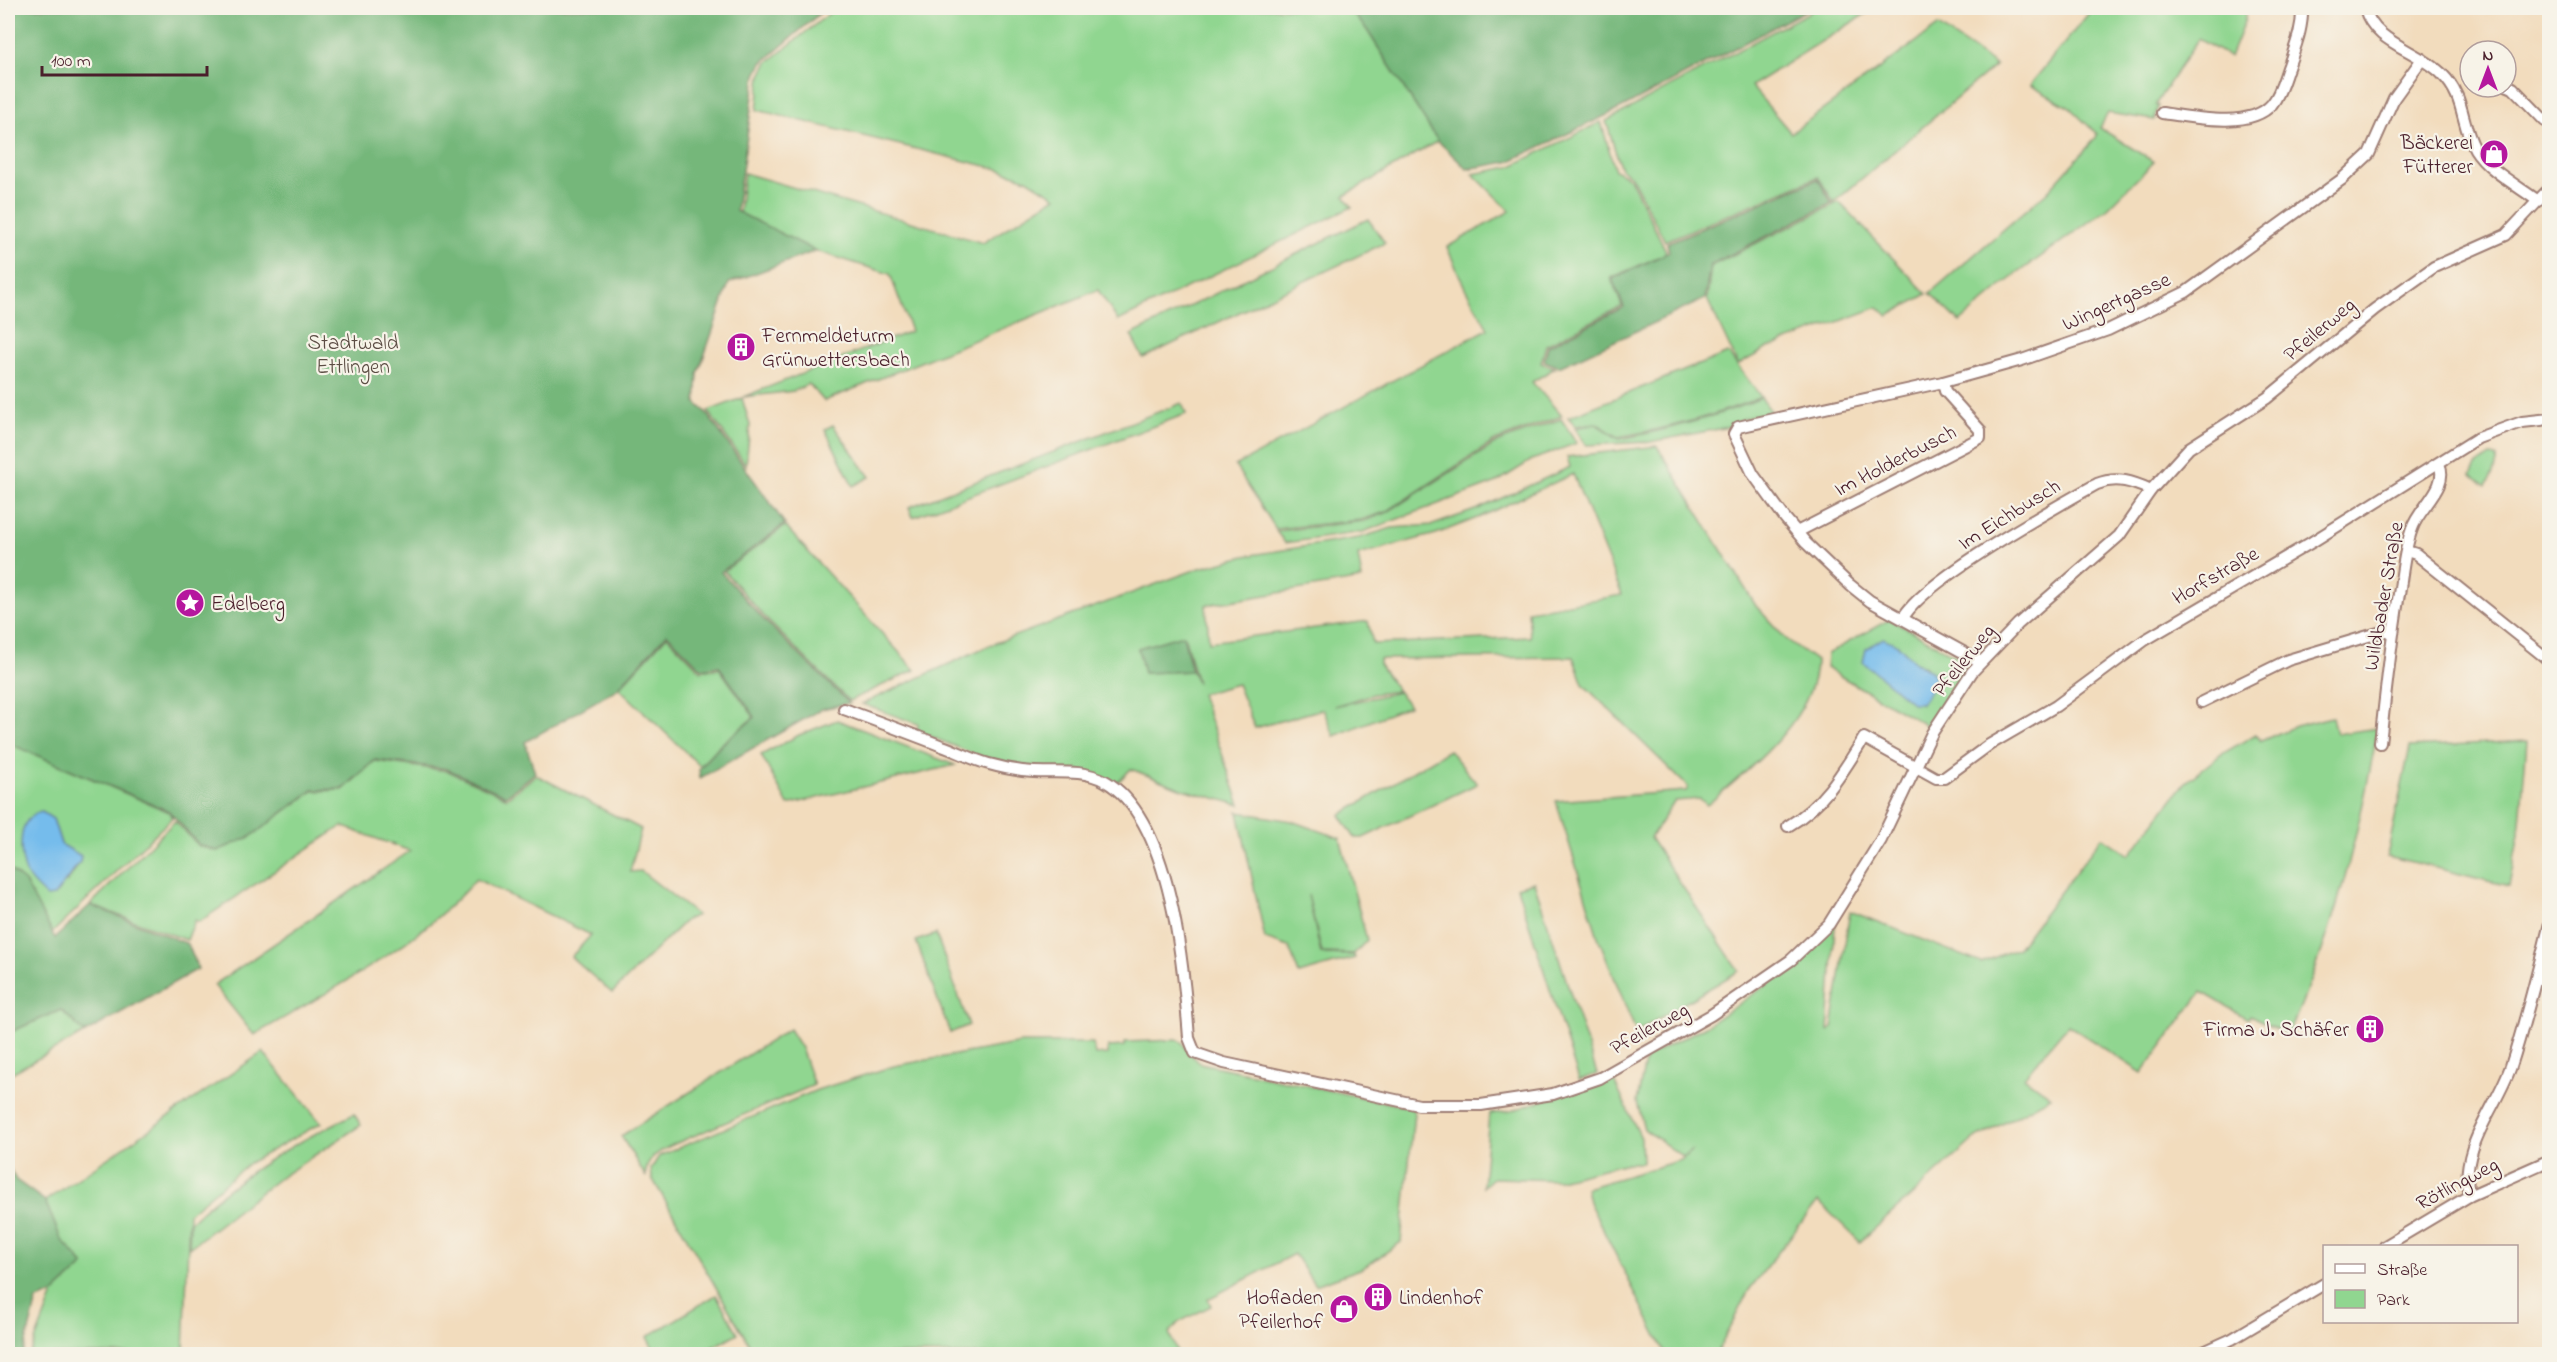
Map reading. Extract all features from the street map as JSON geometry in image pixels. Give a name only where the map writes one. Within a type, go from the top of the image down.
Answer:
[{"type":"street","points":[[2162,113],[2213,120],[2251,116],[2264,111],[2272,104],[2285,76],[2299,34],[2302,8]]},
{"type":"street","points":[[2364,8],[2368,21],[2380,34],[2422,59],[2441,73],[2455,88],[2474,147],[2482,158],[2538,201]]},
{"type":"street","name":"Wingertgasse","points":[[1797,532],[1753,474],[1734,434],[1736,430],[1747,424],[1943,382],[2022,360],[2108,330],[2212,276],[2341,180],[2369,153],[2394,98],[2422,59]]},
{"type":"street","points":[[2518,93],[2545,121],[2550,121]]},
{"type":"street","name":"Pfeilerweg","points":[[844,709],[987,764],[1016,770],[1078,773],[1105,781],[1119,792],[1137,815],[1160,864],[1176,923],[1189,1038],[1195,1053],[1224,1064],[1419,1105],[1481,1105],[1553,1094],[1575,1087],[1624,1065],[1711,1015],[1791,960],[1829,924],[1881,840],[1932,732],[1981,662],[2018,624],[2119,536],[2151,490],[2189,448],[2268,398],[2375,309],[2434,267],[2506,235],[2550,188]]},
{"type":"street","name":"Im Holderbusch","points":[[1797,532],[1980,438],[1980,430],[1945,391],[1943,382]]},
{"type":"street","name":"Horfstraße","points":[[1914,766],[1936,778],[1944,778],[1989,745],[2056,706],[2154,634],[2439,464],[2478,438],[2495,430],[2534,419],[2550,419]]},
{"type":"street","name":"Wildbader Straße","points":[[2380,743],[2392,631],[2407,551],[2414,521],[2439,484],[2442,471],[2439,464]]},
{"type":"street","name":"Im Eichbusch","points":[[1903,618],[1910,606],[1960,567],[2097,484],[2106,480],[2130,481],[2151,490]]},
{"type":"street","points":[[1797,532],[1870,600],[1981,662]]},
{"type":"street","points":[[2407,551],[2416,554],[2550,661]]},
{"type":"street","points":[[2202,702],[2288,660],[2385,631],[2392,631]]},
{"type":"street","points":[[1788,826],[1805,817],[1827,793],[1864,738],[1914,766]]},
{"type":"street","points":[[2469,1196],[2467,1172],[2473,1148],[2510,1068],[2550,923]]},
{"type":"street","name":"Rötlingweg","points":[[2387,1245],[2469,1196],[2550,1160]]},
{"type":"street","points":[[2199,1354],[2232,1339],[2323,1285]]},
{"type":"green space","name":"Stadtwald Ettlingen","points":[[8,8],[826,8],[762,63],[756,75],[736,211],[816,251],[729,283],[698,374],[696,403],[705,411],[785,524],[721,572],[765,621],[849,703],[822,709],[700,778],[699,769],[722,744],[755,717],[719,666],[702,669],[667,634],[617,689],[525,742],[535,773],[506,796],[447,769],[375,760],[343,789],[313,790],[250,837],[217,851],[199,845],[169,811],[8,743]]},
{"type":"green space","points":[[836,8],[1349,8],[1367,30],[1438,141],[1344,196],[1352,207],[1118,321],[1098,290],[824,401],[809,384],[794,391],[743,397],[911,331],[890,274],[816,251],[739,213],[744,173],[983,243],[1056,197],[1027,179],[998,169],[757,110],[761,75],[768,62]]},
{"type":"green space","points":[[1349,8],[1810,8],[1624,107],[1508,162],[1467,169],[1438,141],[1367,30]]},
{"type":"green space","points":[[1817,8],[1875,8],[1751,86],[1791,133],[1938,26],[1996,65],[1834,202],[1818,177],[1665,241],[1631,176],[1621,169],[1606,121]]},
{"type":"green space","points":[[2093,8],[2247,8],[2230,57],[2198,39],[2155,105],[2158,106],[2154,120],[2108,113],[2100,128],[2154,162],[2108,208],[2010,279],[1960,322],[1930,293],[2047,192],[2096,138],[2097,134],[2070,108],[2030,85]]},
{"type":"green space","points":[[1601,122],[1615,170],[1630,178],[1667,253],[1611,278],[1622,306],[1546,345],[1541,363],[1555,368],[1532,382],[1562,416],[1495,441],[1386,512],[1361,520],[1276,529],[1235,466],[1488,329],[1465,288],[1447,247],[1510,211],[1473,174],[1510,167]]},
{"type":"green space","points":[[1818,179],[1832,203],[1710,265],[1705,299],[1559,367],[1544,361],[1548,346],[1624,307],[1612,279],[1669,252],[1667,243]]},
{"type":"green space","points":[[1839,202],[1927,294],[1888,316],[1878,307],[1768,348],[1738,365],[1707,299],[1711,266]]},
{"type":"green space","points":[[1368,219],[1385,243],[1143,358],[1131,335]]},
{"type":"green space","points":[[1728,353],[1761,397],[1691,421],[1618,437],[1596,423],[1576,426],[1568,417]]},
{"type":"green space","points":[[742,398],[750,425],[746,465],[708,411]]},
{"type":"green space","points":[[1761,398],[1771,411],[1740,420],[1734,426],[1650,442],[1586,445],[1575,428],[1596,424],[1619,439],[1691,422]]},
{"type":"green space","points":[[1182,403],[1186,414],[913,517],[909,507]]},
{"type":"green space","points":[[1561,419],[1577,443],[1532,460],[1497,482],[1363,532],[1285,543],[1276,531],[1364,521],[1386,513],[1498,442]]},
{"type":"green space","points":[[833,425],[870,477],[853,486],[825,429]]},
{"type":"green space","points":[[1657,446],[1756,606],[1785,638],[1816,661],[1813,682],[1805,703],[1777,742],[1707,805],[1700,799],[1675,801],[1650,838],[1739,971],[1636,1032],[1598,937],[1556,801],[1686,791],[1688,787],[1583,684],[1573,657],[1379,659],[1379,664],[1398,691],[1374,694],[1334,706],[1399,692],[1409,706],[1334,736],[1323,709],[1255,728],[1237,684],[1201,694],[1240,805],[1182,789],[1131,769],[1115,785],[981,757],[917,731],[918,724],[862,704],[990,645],[1200,568],[1245,556],[1359,538],[1392,528],[1433,525],[1478,509],[1570,467],[1567,457]],"holes":[[[1573,474],[1622,595],[1528,611],[1530,637],[1373,644],[1368,621],[1209,642],[1206,605],[1362,579],[1358,555],[1436,534],[1480,517]],[[1184,635],[1197,683],[1192,671],[1144,673],[1138,648]]]},
{"type":"green space","points":[[2490,456],[2497,458],[2493,474],[2486,486],[2471,475],[2476,466]]},
{"type":"green space","points":[[785,526],[915,670],[849,701],[768,621],[724,571]]},
{"type":"green space","points":[[1890,619],[1960,658],[1967,669],[1929,727],[1826,668],[1827,654]],"holes":[[[1898,645],[1916,663],[1926,667],[1921,703]]]},
{"type":"green space","points":[[1183,635],[1192,671],[1144,673],[1138,648]]},
{"type":"green space","points":[[667,636],[701,671],[719,668],[754,717],[721,744],[700,766],[619,688]]},
{"type":"green space","points":[[2332,717],[2336,734],[2378,728],[2343,885],[2318,961],[2288,1035],[2250,1015],[2248,1019],[2202,992],[2142,1073],[2068,1025],[2024,1077],[2051,1097],[1973,1140],[1860,1242],[1818,1201],[1749,1290],[1716,1354],[1666,1354],[1589,1202],[1586,1188],[1681,1160],[1692,1150],[1683,1157],[1644,1129],[1637,1102],[1646,1057],[1706,1026],[1794,966],[1835,924],[1828,1031],[1832,1028],[1850,911],[1981,963],[2018,948],[2102,837],[2129,855],[2185,783],[2220,755],[2256,734],[2261,741],[2295,726]]},
{"type":"green space","points":[[837,720],[955,765],[788,805],[761,755],[799,735]]},
{"type":"green space","points":[[2527,741],[2519,834],[2509,886],[2387,856],[2410,747]]},
{"type":"green space","points":[[8,743],[169,812],[173,817],[52,933],[25,883],[8,868]],"holes":[[[53,819],[61,844],[80,862],[67,882]]]},
{"type":"green space","points":[[1449,750],[1477,784],[1363,838],[1355,838],[1340,815]]},
{"type":"green space","points":[[375,761],[448,771],[507,798],[536,775],[641,829],[630,872],[641,871],[697,915],[686,920],[612,993],[571,957],[591,935],[476,879],[427,926],[372,966],[254,1035],[214,985],[410,851],[342,826],[199,922],[195,920],[187,940],[90,905],[175,821],[199,846],[217,851],[250,837],[313,791],[343,790]]},
{"type":"green space","points":[[1238,812],[1292,821],[1340,838],[1367,940],[1354,954],[1322,953],[1308,895],[1321,954],[1354,955],[1355,958],[1299,974],[1289,947],[1265,939]]},
{"type":"green space","points":[[8,868],[25,882],[55,938],[90,905],[188,944],[198,969],[85,1033],[61,1010],[8,1033]]},
{"type":"green space","points":[[1534,882],[1597,1074],[1579,1080],[1517,887]]},
{"type":"green space","points":[[936,934],[969,1025],[950,1033],[916,941]]},
{"type":"green space","points":[[61,1010],[85,1033],[8,1075],[8,1033]]},
{"type":"green space","points":[[789,1029],[801,1048],[814,1085],[672,1145],[656,1154],[650,1161],[647,1165],[646,1177],[621,1136]]},
{"type":"green space","points":[[1176,1040],[1182,1042],[1188,1052],[1200,1063],[1412,1108],[1414,1113],[1401,1242],[1363,1268],[1315,1285],[1294,1254],[1208,1299],[1211,1306],[1179,1322],[1169,1333],[1178,1354],[755,1354],[652,1178],[651,1169],[659,1156],[817,1090],[894,1066],[1021,1043],[1093,1043],[1095,1055],[1108,1054],[1108,1047],[1125,1046],[1125,1042]]},
{"type":"green space","points":[[263,1052],[321,1123],[249,1163],[189,1213],[184,1354],[30,1354],[53,1294],[84,1265],[61,1239],[45,1201]]},
{"type":"green space","points":[[1612,1077],[1641,1138],[1642,1163],[1627,1163],[1559,1180],[1493,1178],[1483,1187],[1489,1114],[1511,1111]]},
{"type":"green space","points":[[354,1114],[361,1125],[278,1179],[189,1248],[190,1222],[228,1189],[288,1149]]},
{"type":"green space","points":[[8,1165],[16,1180],[45,1201],[61,1239],[84,1265],[53,1294],[37,1300],[23,1354],[8,1354]]},
{"type":"green space","points":[[716,1295],[738,1333],[700,1354],[656,1354],[647,1337]]},
{"type":"water","points":[[1883,638],[1898,645],[1916,663],[1933,672],[1933,685],[1921,703],[1912,703],[1863,662],[1866,649]]},
{"type":"water","points":[[42,812],[53,819],[61,844],[81,856],[80,862],[54,896],[47,897],[27,875],[21,848],[23,829],[27,821],[33,815]]},
{"type":"place","name":"Bäckerei Fütterer","points":[[2494,154]]},
{"type":"place","name":"Fernmeldeturm Grünwettersbach","points":[[741,347]]},
{"type":"place","name":"Edelberg","points":[[190,603]]},
{"type":"place","name":"Firma J. Schäfer","points":[[2370,1029]]},
{"type":"place","name":"Lindenhof","points":[[1378,1297]]},
{"type":"place","name":"Hofladen Pfeilerhof","points":[[1344,1309]]}]
